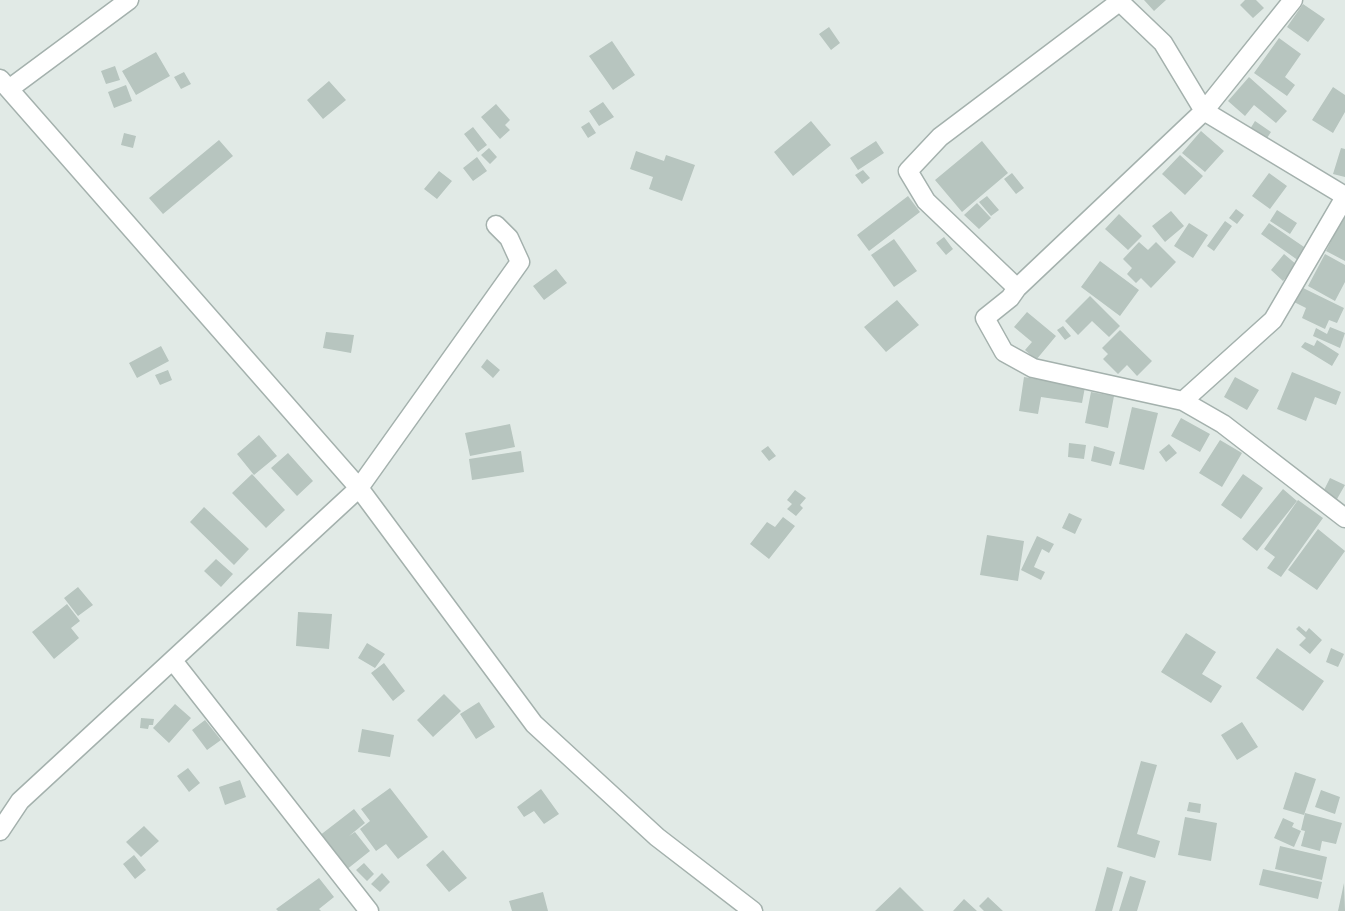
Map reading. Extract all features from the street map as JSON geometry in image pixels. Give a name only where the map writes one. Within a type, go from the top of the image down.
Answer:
[{"type":"street","points":[[129,0],[4,84],[359,488],[534,724],[657,837],[753,911]]},
{"type":"street","points":[[1293,0],[1204,111],[1017,288],[1010,298],[985,318],[1004,352],[1033,368],[1183,401],[1222,424],[1345,518]]},
{"type":"street","points":[[1017,288],[926,201],[908,171],[940,137],[1118,1],[1163,43],[1204,111],[1345,197],[1273,320],[1183,401]]},
{"type":"street","points":[[0,831],[20,801],[174,662],[359,488],[520,262],[509,238],[496,225]]},
{"type":"street","points":[[174,662],[369,911]]},
{"type":"building","points":[[1144,0],[1166,0],[1154,11]]},
{"type":"building","points":[[1245,0],[1256,0],[1264,8],[1253,18],[1240,5]]},
{"type":"building","points":[[1303,4],[1325,19],[1308,42],[1287,27]]},
{"type":"building","points":[[829,27],[840,43],[831,50],[819,34]]},
{"type":"building","points":[[1279,38],[1301,54],[1285,77],[1295,85],[1287,96],[1254,73]]},
{"type":"building","points":[[612,41],[635,75],[613,90],[589,56]]},
{"type":"building","points":[[156,52],[170,76],[136,95],[122,71]]},
{"type":"building","points":[[115,66],[120,80],[106,84],[101,71]]},
{"type":"building","points":[[184,72],[191,84],[181,89],[174,77]]},
{"type":"building","points":[[1249,77],[1287,111],[1276,123],[1254,105],[1245,116],[1228,101]]},
{"type":"building","points":[[329,81],[346,100],[323,119],[307,100]]},
{"type":"building","points":[[126,85],[132,101],[114,108],[108,92]]},
{"type":"building","points":[[1333,87],[1345,95],[1345,112],[1333,133],[1312,120]]},
{"type":"building","points":[[603,102],[614,117],[599,126],[589,111]]},
{"type":"building","points":[[496,104],[510,120],[505,125],[510,130],[500,139],[481,117]]},
{"type":"building","points":[[811,121],[831,145],[793,176],[774,152]]},
{"type":"building","points":[[1255,121],[1271,132],[1263,144],[1247,134]]},
{"type":"building","points":[[589,122],[596,133],[588,138],[581,127]]},
{"type":"building","points":[[473,127],[487,145],[478,152],[464,134]]},
{"type":"building","points":[[1201,131],[1224,151],[1205,172],[1182,153]]},
{"type":"building","points":[[124,133],[136,136],[133,148],[121,145]]},
{"type":"building","points":[[219,140],[233,156],[163,214],[149,198]]},
{"type":"building","points":[[876,141],[884,153],[858,170],[850,158]]},
{"type":"building","points":[[982,141],[1008,173],[962,212],[935,180]]},
{"type":"building","points":[[489,148],[497,157],[490,164],[481,155]]},
{"type":"building","points":[[1341,148],[1345,149],[1345,177],[1333,174]]},
{"type":"building","points":[[636,151],[664,161],[666,155],[695,165],[682,201],[649,189],[653,177],[630,169]]},
{"type":"building","points":[[1180,155],[1203,176],[1185,195],[1162,174]]},
{"type":"building","points":[[477,157],[487,171],[473,181],[463,168]]},
{"type":"building","points":[[863,170],[870,178],[862,184],[855,175]]},
{"type":"building","points":[[439,171],[452,181],[437,199],[424,189]]},
{"type":"building","points":[[1012,173],[1024,188],[1016,194],[1004,179]]},
{"type":"building","points":[[1269,173],[1287,186],[1270,209],[1252,196]]},
{"type":"building","points":[[908,196],[920,212],[869,251],[857,235]]},
{"type":"building","points":[[987,196],[999,210],[991,216],[979,202]]},
{"type":"building","points":[[977,203],[991,218],[979,229],[964,215]]},
{"type":"building","points":[[1236,209],[1244,215],[1237,224],[1229,218]]},
{"type":"building","points":[[1277,210],[1297,223],[1290,234],[1270,221]]},
{"type":"building","points":[[1171,211],[1184,226],[1165,242],[1152,226]]},
{"type":"building","points":[[1119,214],[1142,236],[1128,250],[1105,229]]},
{"type":"building","points":[[1345,214],[1345,261],[1326,251]]},
{"type":"building","points":[[1225,221],[1232,226],[1214,251],[1207,246]]},
{"type":"building","points":[[1189,223],[1208,235],[1193,258],[1174,246]]},
{"type":"building","points":[[1269,223],[1307,249],[1299,261],[1261,234]]},
{"type":"building","points":[[944,237],[953,249],[946,255],[936,243]]},
{"type":"building","points":[[894,239],[917,271],[894,287],[871,255]]},
{"type":"building","points":[[1139,242],[1148,250],[1156,242],[1176,262],[1151,288],[1141,278],[1136,283],[1127,274],[1132,268],[1123,259]]},
{"type":"building","points":[[1284,254],[1297,265],[1283,281],[1271,270]]},
{"type":"building","points":[[1325,254],[1345,265],[1345,282],[1335,301],[1308,286]]},
{"type":"building","points":[[1100,261],[1139,290],[1120,316],[1081,287]]},
{"type":"building","points":[[556,269],[567,283],[544,300],[533,286]]},
{"type":"building","points":[[1301,287],[1344,308],[1337,323],[1329,320],[1325,329],[1302,318],[1306,308],[1294,302]]},
{"type":"building","points":[[1090,296],[1120,326],[1109,337],[1092,321],[1078,335],[1065,321]]},
{"type":"building","points":[[897,300],[919,325],[886,352],[864,327]]},
{"type":"building","points":[[1027,312],[1056,336],[1036,360],[1025,350],[1032,342],[1014,327]]},
{"type":"building","points":[[1063,326],[1071,336],[1065,340],[1057,330]]},
{"type":"building","points":[[1330,327],[1345,333],[1340,348],[1313,336],[1316,328],[1327,334]]},
{"type":"building","points":[[1120,330],[1152,361],[1137,376],[1127,365],[1118,374],[1103,359],[1108,354],[1102,348]]},
{"type":"building","points":[[326,332],[354,335],[351,353],[323,348]]},
{"type":"building","points":[[1317,340],[1339,354],[1332,366],[1301,347],[1305,342],[1314,346]]},
{"type":"building","points":[[161,346],[169,361],[137,378],[129,363]]},
{"type":"building","points":[[487,359],[500,370],[493,378],[481,367]]},
{"type":"building","points":[[168,370],[172,380],[160,385],[155,375]]},
{"type":"building","points":[[1292,372],[1341,392],[1336,405],[1315,397],[1306,421],[1277,409]]},
{"type":"building","points":[[1024,377],[1085,387],[1082,403],[1041,397],[1038,414],[1019,411]]},
{"type":"building","points":[[1235,377],[1259,390],[1247,410],[1224,397]]},
{"type":"building","points":[[1091,392],[1114,396],[1108,428],[1085,423]]},
{"type":"building","points":[[1132,407],[1158,413],[1144,470],[1119,464]]},
{"type":"building","points":[[1181,418],[1210,434],[1200,452],[1171,436]]},
{"type":"building","points":[[510,424],[515,447],[470,456],[465,433]]},
{"type":"building","points":[[259,435],[277,456],[254,475],[237,454]]},
{"type":"building","points":[[1220,440],[1242,453],[1222,487],[1199,473]]},
{"type":"building","points":[[1069,443],[1086,445],[1084,459],[1068,457]]},
{"type":"building","points":[[1169,444],[1177,453],[1166,462],[1159,452]]},
{"type":"building","points":[[768,446],[776,456],[769,461],[761,451]]},
{"type":"building","points":[[1094,446],[1115,452],[1111,466],[1091,461]]},
{"type":"building","points":[[521,451],[524,472],[472,480],[469,459]]},
{"type":"building","points":[[288,453],[313,481],[297,496],[271,468]]},
{"type":"building","points":[[252,474],[285,510],[266,528],[232,493]]},
{"type":"building","points":[[1243,474],[1263,488],[1241,519],[1221,505]]},
{"type":"building","points":[[1330,478],[1345,485],[1337,499],[1323,492]]},
{"type":"building","points":[[1283,489],[1297,501],[1257,551],[1242,539]]},
{"type":"building","points":[[795,490],[806,498],[800,505],[803,508],[796,516],[787,509],[792,504],[787,500]]},
{"type":"building","points":[[1298,500],[1323,518],[1281,577],[1267,568],[1275,557],[1264,549]]},
{"type":"building","points":[[204,507],[249,549],[234,565],[190,522]]},
{"type":"building","points":[[1069,513],[1082,519],[1075,534],[1062,528]]},
{"type":"building","points":[[783,517],[795,526],[769,559],[750,544],[767,522],[775,527]]},
{"type":"building","points":[[1318,529],[1345,551],[1317,590],[1288,570]]},
{"type":"building","points":[[987,535],[1024,541],[1018,581],[980,575]]},
{"type":"building","points":[[1037,536],[1054,544],[1049,553],[1042,549],[1034,567],[1045,572],[1041,580],[1021,570]]},
{"type":"building","points":[[216,559],[233,574],[221,587],[204,571]]},
{"type":"building","points":[[78,587],[93,605],[78,616],[64,598]]},
{"type":"building","points":[[67,604],[80,621],[71,628],[79,638],[54,659],[32,632]]},
{"type":"building","points":[[298,612],[332,614],[329,649],[296,646]]},
{"type":"building","points":[[1299,626],[1306,632],[1309,628],[1322,640],[1310,654],[1299,645],[1306,638],[1296,629]]},
{"type":"building","points":[[1186,633],[1216,652],[1202,674],[1222,686],[1211,703],[1161,672]]},
{"type":"building","points":[[367,643],[385,654],[375,668],[358,658]]},
{"type":"building","points":[[1277,648],[1324,681],[1303,711],[1256,678]]},
{"type":"building","points":[[1331,648],[1344,654],[1338,667],[1326,662]]},
{"type":"building","points":[[384,663],[405,691],[393,701],[371,673]]},
{"type":"building","points":[[444,694],[461,711],[433,737],[417,720]]},
{"type":"building","points":[[479,702],[495,727],[476,739],[460,714]]},
{"type":"building","points":[[175,704],[191,718],[169,743],[153,728]]},
{"type":"building","points":[[141,718],[154,719],[153,725],[149,725],[148,729],[140,728]]},
{"type":"building","points":[[205,720],[221,740],[207,750],[192,730]]},
{"type":"building","points":[[1242,722],[1258,747],[1237,760],[1221,735]]},
{"type":"building","points":[[362,729],[394,735],[390,757],[358,752]]},
{"type":"building","points":[[1141,761],[1157,765],[1137,834],[1160,841],[1155,858],[1117,847]]},
{"type":"building","points":[[188,768],[200,783],[189,792],[177,776]]},
{"type":"building","points":[[1295,772],[1316,779],[1304,815],[1283,809]]},
{"type":"building","points":[[240,780],[246,797],[225,805],[219,787]]},
{"type":"building","points":[[390,788],[428,837],[398,859],[386,844],[376,851],[360,829],[370,821],[361,809]]},
{"type":"building","points":[[541,789],[559,814],[544,824],[534,811],[524,817],[517,807]]},
{"type":"building","points":[[1321,790],[1340,797],[1335,814],[1315,807]]},
{"type":"building","points":[[1189,802],[1201,804],[1200,813],[1187,811]]},
{"type":"building","points":[[354,809],[365,823],[349,836],[355,832],[370,851],[346,870],[319,836]]},
{"type":"building","points":[[1305,813],[1342,823],[1336,844],[1322,841],[1320,851],[1301,846],[1305,831],[1301,830]]},
{"type":"building","points":[[1185,817],[1217,823],[1211,861],[1178,855]]},
{"type":"building","points":[[1283,818],[1294,823],[1292,827],[1301,831],[1294,847],[1274,838]]},
{"type":"building","points":[[144,826],[159,841],[141,857],[126,842]]},
{"type":"building","points":[[1280,846],[1327,857],[1322,880],[1275,869]]},
{"type":"building","points":[[443,850],[467,878],[449,892],[426,865]]},
{"type":"building","points":[[134,855],[146,870],[135,879],[123,864]]},
{"type":"building","points":[[364,863],[374,874],[367,881],[356,870]]},
{"type":"building","points":[[1107,867],[1123,872],[1112,911],[1095,911]]},
{"type":"building","points":[[1263,869],[1322,882],[1318,899],[1259,885]]},
{"type":"building","points":[[382,873],[390,882],[380,892],[371,884]]},
{"type":"building","points":[[1130,876],[1146,881],[1137,911],[1119,911]]},
{"type":"building","points":[[319,878],[334,897],[319,909],[321,911],[278,911],[276,909]]},
{"type":"building","points":[[1344,883],[1345,911],[1338,911]]},
{"type":"building","points":[[900,887],[924,911],[875,911]]},
{"type":"building","points":[[543,892],[548,911],[512,911],[509,901]]},
{"type":"building","points":[[988,897],[1003,911],[984,911],[979,906]]},
{"type":"building","points":[[964,899],[977,911],[953,911]]}]
